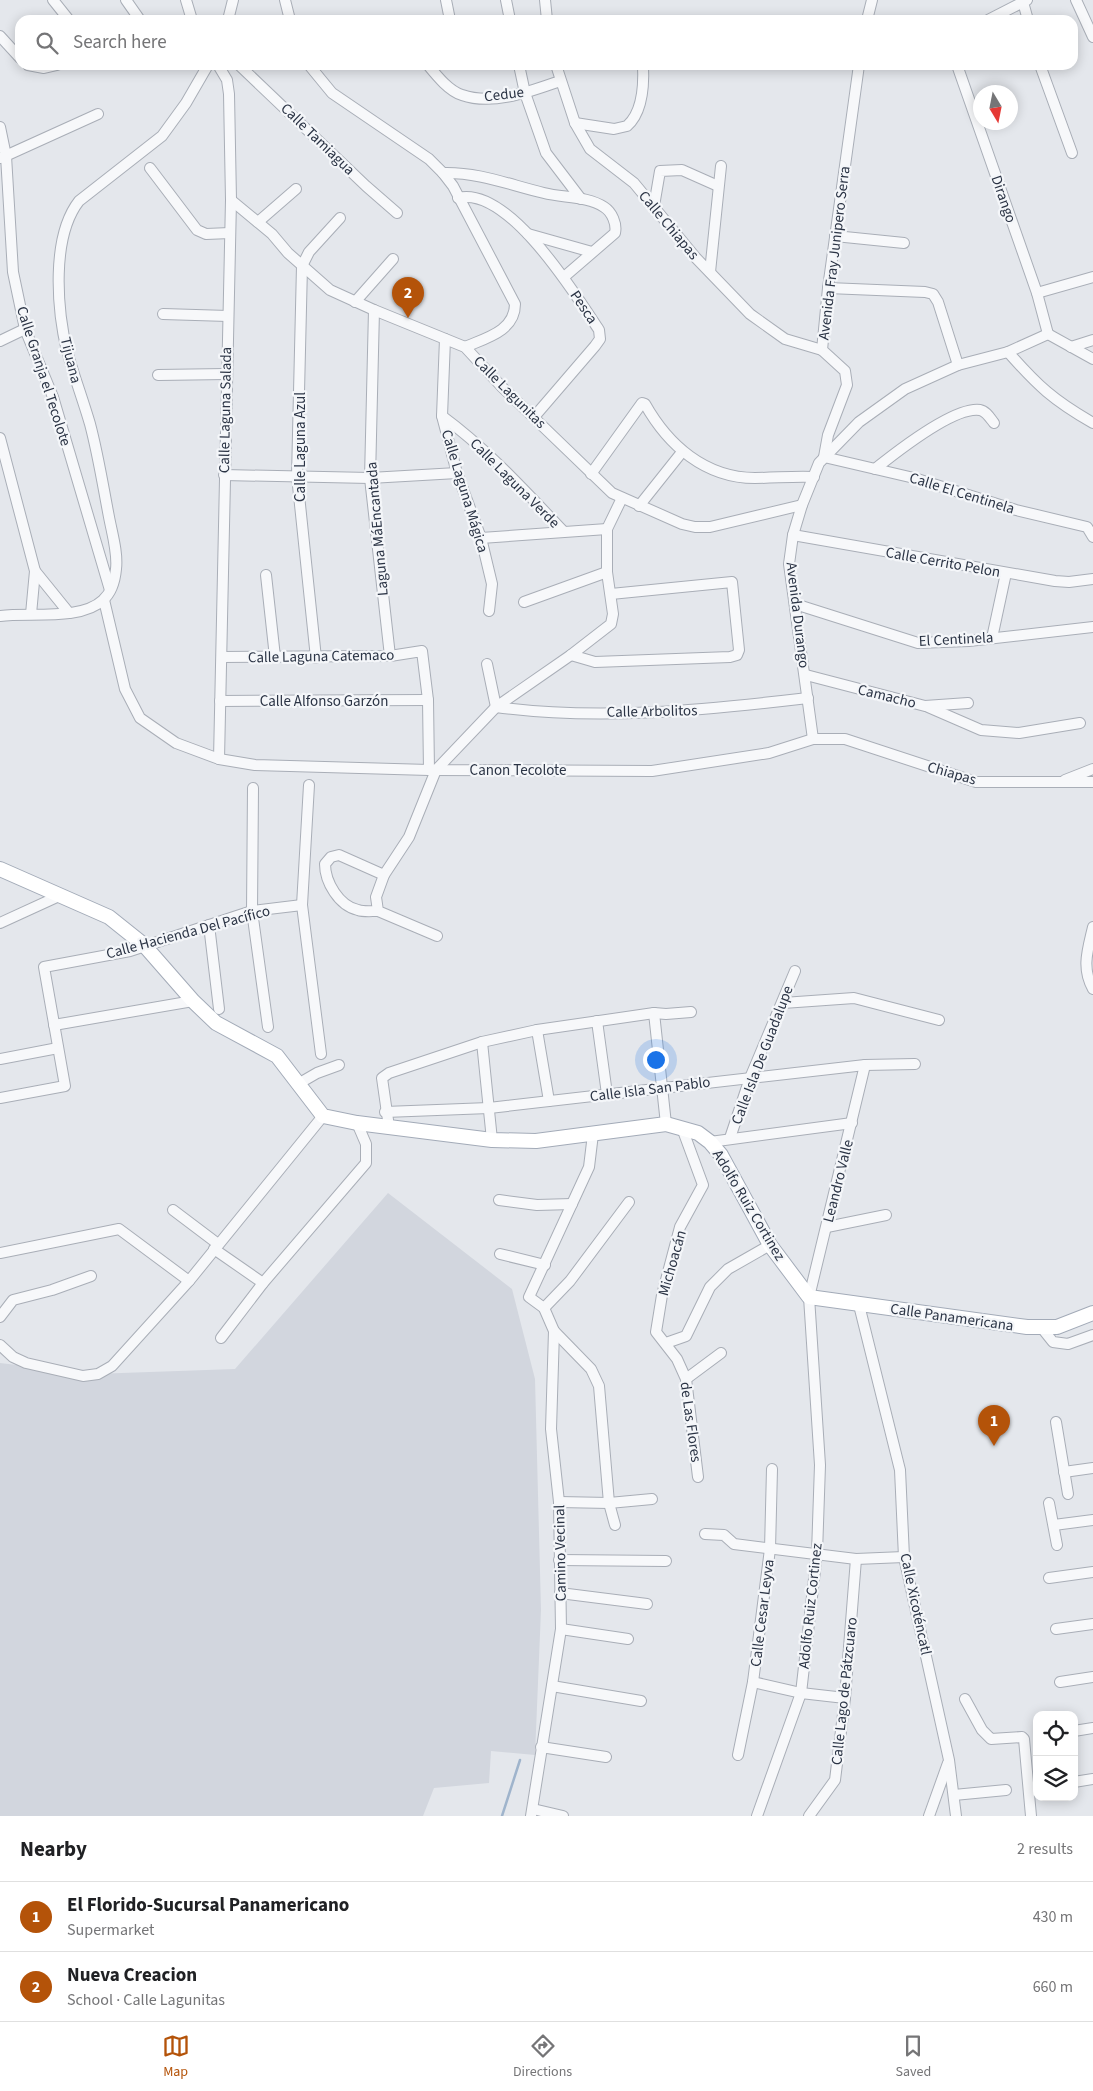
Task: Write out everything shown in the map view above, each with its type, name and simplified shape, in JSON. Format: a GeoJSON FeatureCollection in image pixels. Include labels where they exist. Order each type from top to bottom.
{"type":"FeatureCollection","features":[{"type":"Feature","properties":{"kind":"main road"},"geometry":{"type":"LineString","coordinates":[[0,869],[109,917],[144,945],[192,1001],[216,1023],[277,1056],[323,1116]]}},
{"type":"Feature","properties":{"kind":"main road","name":"Adolfo Ruiz Cortinez"},"geometry":{"type":"LineString","coordinates":[[323,1116],[357,1123],[492,1140],[536,1140],[666,1124],[698,1132],[721,1155],[770,1245],[808,1297]]}},
{"type":"Feature","properties":{"kind":"main road","name":"Calle Panamericana"},"geometry":{"type":"LineString","coordinates":[[808,1297],[1027,1328],[1057,1327],[1093,1313]]}},
{"type":"Feature","properties":{"kind":"street"},"geometry":{"type":"LineString","coordinates":[[53,0],[65,15]]}},
{"type":"Feature","properties":{"kind":"street"},"geometry":{"type":"LineString","coordinates":[[126,0],[136,15]]}},
{"type":"Feature","properties":{"kind":"street"},"geometry":{"type":"LineString","coordinates":[[186,0],[190,15]]}},
{"type":"Feature","properties":{"kind":"street"},"geometry":{"type":"LineString","coordinates":[[229,15],[233,0]]}},
{"type":"Feature","properties":{"kind":"street"},"geometry":{"type":"LineString","coordinates":[[285,0],[289,15]]}},
{"type":"Feature","properties":{"kind":"street"},"geometry":{"type":"LineString","coordinates":[[446,0],[449,15]]}},
{"type":"Feature","properties":{"kind":"street"},"geometry":{"type":"LineString","coordinates":[[506,0],[509,15]]}},
{"type":"Feature","properties":{"kind":"street"},"geometry":{"type":"LineString","coordinates":[[545,0],[546,15]]}},
{"type":"Feature","properties":{"kind":"street"},"geometry":{"type":"LineString","coordinates":[[869,15],[872,0]]}},
{"type":"Feature","properties":{"kind":"street"},"geometry":{"type":"LineString","coordinates":[[1076,0],[1093,36]]}},
{"type":"Feature","properties":{"kind":"street"},"geometry":{"type":"LineString","coordinates":[[998,15],[1025,1],[1027,15]]}},
{"type":"Feature","properties":{"kind":"street"},"geometry":{"type":"LineString","coordinates":[[0,36],[15,52]]}},
{"type":"Feature","properties":{"kind":"street","name":"Tijuana"},"geometry":{"type":"LineString","coordinates":[[104,600],[110,590],[116,570],[113,541],[95,446],[69,356],[63,326],[60,268],[63,235],[72,210],[84,195],[141,153],[173,123],[205,70]]}},
{"type":"Feature","properties":{"kind":"street","name":"Calle Laguna Salada"},"geometry":{"type":"LineString","coordinates":[[219,759],[231,200],[229,94],[227,80],[221,70]]}},
{"type":"Feature","properties":{"kind":"street","name":"Calle Tamiagua"},"geometry":{"type":"LineString","coordinates":[[244,70],[397,213]]}},
{"type":"Feature","properties":{"kind":"street"},"geometry":{"type":"LineString","coordinates":[[313,70],[332,93],[429,159],[443,173],[458,198],[515,304],[513,320],[504,329],[465,347]]}},
{"type":"Feature","properties":{"kind":"street","name":"Cedue"},"geometry":{"type":"LineString","coordinates":[[432,70],[438,78],[461,95],[484,99],[525,93],[560,81]]}},
{"type":"Feature","properties":{"kind":"street"},"geometry":{"type":"LineString","coordinates":[[520,70],[525,93],[546,153],[581,199]]}},
{"type":"Feature","properties":{"kind":"street","name":"Calle Chiapas"},"geometry":{"type":"LineString","coordinates":[[557,70],[575,124],[590,149],[634,183],[710,272],[750,314],[785,339],[822,350]]}},
{"type":"Feature","properties":{"kind":"street"},"geometry":{"type":"LineString","coordinates":[[575,124],[614,129],[628,126],[637,113],[641,100],[643,70]]}},
{"type":"Feature","properties":{"kind":"street","name":"Avenida Fray Junipero Serra"},"geometry":{"type":"LineString","coordinates":[[824,457],[828,435],[847,384],[845,371],[822,350],[828,288],[858,70]]}},
{"type":"Feature","properties":{"kind":"street","name":"Dirango"},"geometry":{"type":"LineString","coordinates":[[959,70],[1037,293],[1048,334]]}},
{"type":"Feature","properties":{"kind":"street"},"geometry":{"type":"LineString","coordinates":[[1042,70],[1072,153]]}},
{"type":"Feature","properties":{"kind":"street"},"geometry":{"type":"LineString","coordinates":[[3,157],[98,114]]}},
{"type":"Feature","properties":{"kind":"street","name":"Calle Granja el Tecolote"},"geometry":{"type":"LineString","coordinates":[[0,128],[13,272],[25,329],[53,397],[110,590]]}},
{"type":"Feature","properties":{"kind":"street"},"geometry":{"type":"LineString","coordinates":[[710,272],[721,166]]}},
{"type":"Feature","properties":{"kind":"street"},"geometry":{"type":"LineString","coordinates":[[150,168],[197,230],[206,234],[230,233]]}},
{"type":"Feature","properties":{"kind":"street"},"geometry":{"type":"LineString","coordinates":[[654,206],[658,172],[660,171],[682,170],[718,186]]}},
{"type":"Feature","properties":{"kind":"street"},"geometry":{"type":"LineString","coordinates":[[443,173],[476,175],[544,193],[581,199],[605,208],[610,213],[617,227],[610,239],[564,276]]}},
{"type":"Feature","properties":{"kind":"street"},"geometry":{"type":"LineString","coordinates":[[258,222],[296,189]]}},
{"type":"Feature","properties":{"kind":"street","name":"Pesca"},"geometry":{"type":"LineString","coordinates":[[458,198],[467,196],[490,202],[528,234],[564,276],[599,330],[600,339],[534,417]]}},
{"type":"Feature","properties":{"kind":"street","name":"Calle Lagunitas"},"geometry":{"type":"LineString","coordinates":[[231,200],[258,222],[302,266],[330,290],[465,347],[502,387],[612,493],[682,524],[695,527],[710,527],[802,504]]}},
{"type":"Feature","properties":{"kind":"street"},"geometry":{"type":"LineString","coordinates":[[302,266],[309,252],[340,218]]}},
{"type":"Feature","properties":{"kind":"street"},"geometry":{"type":"LineString","coordinates":[[528,234],[592,252]]}},
{"type":"Feature","properties":{"kind":"street"},"geometry":{"type":"LineString","coordinates":[[835,236],[904,242]]}},
{"type":"Feature","properties":{"kind":"street"},"geometry":{"type":"LineString","coordinates":[[355,302],[393,259]]}},
{"type":"Feature","properties":{"kind":"street","name":"Calle Laguna Azul"},"geometry":{"type":"LineString","coordinates":[[302,266],[297,476],[316,658]]}},
{"type":"Feature","properties":{"kind":"street"},"geometry":{"type":"LineString","coordinates":[[1037,293],[1093,277]]}},
{"type":"Feature","properties":{"kind":"street"},"geometry":{"type":"LineString","coordinates":[[828,288],[925,292],[933,294],[938,302],[958,365]]}},
{"type":"Feature","properties":{"kind":"street","name":"Laguna MáEncantada"},"geometry":{"type":"LineString","coordinates":[[374,310],[370,478],[390,656]]}},
{"type":"Feature","properties":{"kind":"street"},"geometry":{"type":"LineString","coordinates":[[163,314],[228,316]]}},
{"type":"Feature","properties":{"kind":"street"},"geometry":{"type":"LineString","coordinates":[[0,342],[25,329]]}},
{"type":"Feature","properties":{"kind":"street"},"geometry":{"type":"LineString","coordinates":[[1048,334],[1093,359]]}},
{"type":"Feature","properties":{"kind":"street","name":"Avenida Durango"},"geometry":{"type":"LineString","coordinates":[[813,739],[806,676],[789,564],[793,536],[802,504],[824,457],[859,422],[905,389],[958,365],[1008,352],[1048,334]]}},
{"type":"Feature","properties":{"kind":"street","name":"Calle Laguna Mágica"},"geometry":{"type":"LineString","coordinates":[[446,339],[442,416],[457,473],[480,538],[492,584],[489,611]]}},
{"type":"Feature","properties":{"kind":"street"},"geometry":{"type":"LineString","coordinates":[[1071,347],[1093,340]]}},
{"type":"Feature","properties":{"kind":"street"},"geometry":{"type":"LineString","coordinates":[[1008,352],[1052,398],[1093,423]]}},
{"type":"Feature","properties":{"kind":"street"},"geometry":{"type":"LineString","coordinates":[[158,375],[226,374]]}},
{"type":"Feature","properties":{"kind":"street"},"geometry":{"type":"LineString","coordinates":[[591,474],[640,404],[645,404],[658,428],[682,452],[723,474],[754,478],[790,475],[814,477]]}},
{"type":"Feature","properties":{"kind":"street"},"geometry":{"type":"LineString","coordinates":[[875,469],[929,430],[955,415],[980,410],[986,412],[994,422]]}},
{"type":"Feature","properties":{"kind":"street","name":"Calle Laguna Verde"},"geometry":{"type":"LineString","coordinates":[[442,416],[485,452],[563,531]]}},
{"type":"Feature","properties":{"kind":"street"},"geometry":{"type":"LineString","coordinates":[[0,438],[35,571],[31,614]]}},
{"type":"Feature","properties":{"kind":"street"},"geometry":{"type":"LineString","coordinates":[[639,506],[682,452]]}},
{"type":"Feature","properties":{"kind":"street","name":"Calle El Centinela"},"geometry":{"type":"LineString","coordinates":[[824,457],[914,478],[1016,510],[1087,527],[1093,538]]}},
{"type":"Feature","properties":{"kind":"street"},"geometry":{"type":"LineString","coordinates":[[224,475],[370,478],[457,473]]}},
{"type":"Feature","properties":{"kind":"street"},"geometry":{"type":"LineString","coordinates":[[433,770],[496,707],[571,655],[611,624],[613,614],[607,572],[607,529],[622,498]]}},
{"type":"Feature","properties":{"kind":"street"},"geometry":{"type":"LineString","coordinates":[[480,538],[607,529]]}},
{"type":"Feature","properties":{"kind":"street","name":"Calle Cerrito Pelon"},"geometry":{"type":"LineString","coordinates":[[793,536],[1055,581],[1069,582],[1093,579]]}},
{"type":"Feature","properties":{"kind":"street"},"geometry":{"type":"LineString","coordinates":[[35,571],[69,613]]}},
{"type":"Feature","properties":{"kind":"street"},"geometry":{"type":"LineString","coordinates":[[524,602],[607,572]]}},
{"type":"Feature","properties":{"kind":"street"},"geometry":{"type":"LineString","coordinates":[[992,638],[1006,572]]}},
{"type":"Feature","properties":{"kind":"street"},"geometry":{"type":"LineString","coordinates":[[266,576],[274,657]]}},
{"type":"Feature","properties":{"kind":"street"},"geometry":{"type":"LineString","coordinates":[[571,655],[595,662],[736,655],[739,650],[732,582],[611,594]]}},
{"type":"Feature","properties":{"kind":"street"},"geometry":{"type":"LineString","coordinates":[[0,616],[69,613],[88,609],[104,600],[125,689],[140,718],[176,743],[219,759]]}},
{"type":"Feature","properties":{"kind":"street","name":"El Centinela"},"geometry":{"type":"LineString","coordinates":[[795,604],[918,643],[992,638],[1093,627]]}},
{"type":"Feature","properties":{"kind":"street","name":"Calle Laguna Catemaco"},"geometry":{"type":"LineString","coordinates":[[222,657],[316,658],[390,656],[420,651],[428,700]]}},
{"type":"Feature","properties":{"kind":"street"},"geometry":{"type":"LineString","coordinates":[[488,664],[496,707]]}},
{"type":"Feature","properties":{"kind":"street","name":"Camacho"},"geometry":{"type":"LineString","coordinates":[[806,676],[925,706],[968,703]]}},
{"type":"Feature","properties":{"kind":"street","name":"Calle Arbolitos"},"geometry":{"type":"LineString","coordinates":[[496,707],[536,712],[692,711],[808,698]]}},
{"type":"Feature","properties":{"kind":"street"},"geometry":{"type":"LineString","coordinates":[[378,911],[376,897],[384,874],[409,838],[433,770],[428,700]]}},
{"type":"Feature","properties":{"kind":"street","name":"Calle Alfonso Garzón"},"geometry":{"type":"LineString","coordinates":[[220,701],[428,700]]}},
{"type":"Feature","properties":{"kind":"street"},"geometry":{"type":"LineString","coordinates":[[925,706],[981,730],[1019,733],[1080,724]]}},
{"type":"Feature","properties":{"kind":"street","name":"Canon Tecolote"},"geometry":{"type":"LineString","coordinates":[[219,759],[255,765],[433,770],[652,771],[769,753],[813,739]]}},
{"type":"Feature","properties":{"kind":"street","name":"Chiapas"},"geometry":{"type":"LineString","coordinates":[[813,739],[845,739],[976,782],[1059,782],[1093,769]]}},
{"type":"Feature","properties":{"kind":"street"},"geometry":{"type":"LineString","coordinates":[[1059,782],[1093,782]]}},
{"type":"Feature","properties":{"kind":"street"},"geometry":{"type":"LineString","coordinates":[[309,785],[302,904],[321,1054]]}},
{"type":"Feature","properties":{"kind":"street"},"geometry":{"type":"LineString","coordinates":[[253,788],[252,911],[268,1027]]}},
{"type":"Feature","properties":{"kind":"street"},"geometry":{"type":"LineString","coordinates":[[384,874],[339,855],[331,857],[325,864],[328,880],[344,903],[359,910],[378,911],[437,936]]}},
{"type":"Feature","properties":{"kind":"street"},"geometry":{"type":"LineString","coordinates":[[0,923],[59,896]]}},
{"type":"Feature","properties":{"kind":"street","name":"Calle Hacienda Del Pacífico"},"geometry":{"type":"LineString","coordinates":[[54,1025],[44,967],[130,951],[252,911],[302,904]]}},
{"type":"Feature","properties":{"kind":"street"},"geometry":{"type":"LineString","coordinates":[[209,925],[219,1009]]}},
{"type":"Feature","properties":{"kind":"street"},"geometry":{"type":"LineString","coordinates":[[1093,927],[1085,963],[1087,979],[1093,989]]}},
{"type":"Feature","properties":{"kind":"street","name":"Calle Isla De Guadalupe"},"geometry":{"type":"LineString","coordinates":[[730,1138],[750,1078],[795,971]]}},
{"type":"Feature","properties":{"kind":"street"},"geometry":{"type":"LineString","coordinates":[[783,1002],[854,998],[939,1020]]}},
{"type":"Feature","properties":{"kind":"street"},"geometry":{"type":"LineString","coordinates":[[0,1098],[64,1086],[54,1025],[192,1001]]}},
{"type":"Feature","properties":{"kind":"street"},"geometry":{"type":"LineString","coordinates":[[389,1127],[385,1112],[382,1078],[389,1073],[482,1042],[537,1030],[654,1013],[692,1012]]}},
{"type":"Feature","properties":{"kind":"street"},"geometry":{"type":"LineString","coordinates":[[654,1013],[666,1124]]}},
{"type":"Feature","properties":{"kind":"street"},"geometry":{"type":"LineString","coordinates":[[597,1021],[607,1094]]}},
{"type":"Feature","properties":{"kind":"street"},"geometry":{"type":"LineString","coordinates":[[537,1030],[549,1101]]}},
{"type":"Feature","properties":{"kind":"street"},"geometry":{"type":"LineString","coordinates":[[482,1042],[492,1140]]}},
{"type":"Feature","properties":{"kind":"street"},"geometry":{"type":"LineString","coordinates":[[0,1059],[58,1048]]}},
{"type":"Feature","properties":{"kind":"street","name":"Calle Isla San Pablo"},"geometry":{"type":"LineString","coordinates":[[385,1112],[489,1108],[865,1064],[915,1064]]}},
{"type":"Feature","properties":{"kind":"street","name":"Leandro Valle"},"geometry":{"type":"LineString","coordinates":[[808,1297],[827,1227],[865,1064]]}},
{"type":"Feature","properties":{"kind":"street"},"geometry":{"type":"LineString","coordinates":[[298,1084],[317,1073],[339,1065]]}},
{"type":"Feature","properties":{"kind":"street"},"geometry":{"type":"LineString","coordinates":[[0,1345],[13,1357],[26,1363],[83,1376],[98,1374],[112,1366],[189,1281],[323,1116]]}},
{"type":"Feature","properties":{"kind":"street"},"geometry":{"type":"LineString","coordinates":[[221,1338],[263,1284],[366,1163],[366,1144],[357,1123]]}},
{"type":"Feature","properties":{"kind":"street"},"geometry":{"type":"LineString","coordinates":[[710,1142],[852,1123]]}},
{"type":"Feature","properties":{"kind":"street","name":"Michoacán"},"geometry":{"type":"LineString","coordinates":[[666,1343],[656,1332],[662,1295],[680,1227],[704,1185],[682,1128]]}},
{"type":"Feature","properties":{"kind":"street"},"geometry":{"type":"LineString","coordinates":[[593,1134],[589,1167],[529,1298],[544,1308],[570,1281],[629,1202]]}},
{"type":"Feature","properties":{"kind":"street"},"geometry":{"type":"LineString","coordinates":[[499,1200],[537,1204],[572,1204]]}},
{"type":"Feature","properties":{"kind":"street"},"geometry":{"type":"LineString","coordinates":[[174,1210],[263,1284]]}},
{"type":"Feature","properties":{"kind":"street"},"geometry":{"type":"LineString","coordinates":[[827,1227],[886,1215]]}},
{"type":"Feature","properties":{"kind":"street"},"geometry":{"type":"LineString","coordinates":[[0,1253],[119,1228],[189,1281]]}},
{"type":"Feature","properties":{"kind":"street"},"geometry":{"type":"LineString","coordinates":[[666,1343],[686,1336],[710,1287],[728,1269],[770,1245]]}},
{"type":"Feature","properties":{"kind":"street"},"geometry":{"type":"LineString","coordinates":[[500,1254],[545,1264]]}},
{"type":"Feature","properties":{"kind":"street"},"geometry":{"type":"LineString","coordinates":[[0,1317],[12,1300],[52,1290],[91,1276]]}},
{"type":"Feature","properties":{"kind":"street","name":"Adolfo Ruiz Cortinez"},"geometry":{"type":"LineString","coordinates":[[757,1816],[801,1693],[817,1553],[820,1465],[808,1297]]}},
{"type":"Feature","properties":{"kind":"street","name":"Calle Xicoténcatl"},"geometry":{"type":"LineString","coordinates":[[859,1305],[900,1470],[904,1557],[949,1760],[956,1816]]}},
{"type":"Feature","properties":{"kind":"street","name":"Camino Vecinal"},"geometry":{"type":"LineString","coordinates":[[532,1812],[561,1629],[559,1502],[551,1429],[554,1331],[544,1308]]}},
{"type":"Feature","properties":{"kind":"street"},"geometry":{"type":"LineString","coordinates":[[1041,1327],[1053,1342],[1068,1344],[1093,1335]]}},
{"type":"Feature","properties":{"kind":"street"},"geometry":{"type":"LineString","coordinates":[[554,1331],[591,1369],[598,1386],[609,1503],[616,1525]]}},
{"type":"Feature","properties":{"kind":"street","name":"de Las Flores"},"geometry":{"type":"LineString","coordinates":[[666,1343],[686,1379],[698,1477]]}},
{"type":"Feature","properties":{"kind":"street"},"geometry":{"type":"LineString","coordinates":[[686,1379],[721,1353]]}},
{"type":"Feature","properties":{"kind":"street"},"geometry":{"type":"LineString","coordinates":[[1056,1422],[1068,1494]]}},
{"type":"Feature","properties":{"kind":"street"},"geometry":{"type":"LineString","coordinates":[[1064,1472],[1093,1468]]}},
{"type":"Feature","properties":{"kind":"street","name":"Calle Cesar Leyva"},"geometry":{"type":"LineString","coordinates":[[738,1755],[753,1682],[770,1549],[772,1469]]}},
{"type":"Feature","properties":{"kind":"street"},"geometry":{"type":"LineString","coordinates":[[559,1502],[609,1503],[652,1499]]}},
{"type":"Feature","properties":{"kind":"street"},"geometry":{"type":"LineString","coordinates":[[1049,1502],[1057,1545]]}},
{"type":"Feature","properties":{"kind":"street"},"geometry":{"type":"LineString","coordinates":[[1054,1525],[1093,1520]]}},
{"type":"Feature","properties":{"kind":"street"},"geometry":{"type":"LineString","coordinates":[[705,1534],[724,1536],[734,1544],[856,1559],[904,1557]]}},
{"type":"Feature","properties":{"kind":"street","name":"Calle Lago de Pátzcuaro"},"geometry":{"type":"LineString","coordinates":[[810,1816],[835,1780],[845,1698],[856,1559]]}},
{"type":"Feature","properties":{"kind":"street"},"geometry":{"type":"LineString","coordinates":[[559,1560],[666,1560]]}},
{"type":"Feature","properties":{"kind":"street"},"geometry":{"type":"LineString","coordinates":[[1049,1578],[1093,1572]]}},
{"type":"Feature","properties":{"kind":"street"},"geometry":{"type":"LineString","coordinates":[[560,1593],[647,1604]]}},
{"type":"Feature","properties":{"kind":"street"},"geometry":{"type":"LineString","coordinates":[[1056,1629],[1093,1624]]}},
{"type":"Feature","properties":{"kind":"street"},"geometry":{"type":"LineString","coordinates":[[561,1629],[628,1639]]}},
{"type":"Feature","properties":{"kind":"street"},"geometry":{"type":"LineString","coordinates":[[1060,1682],[1093,1677]]}},
{"type":"Feature","properties":{"kind":"street"},"geometry":{"type":"LineString","coordinates":[[753,1682],[801,1693],[845,1698]]}},
{"type":"Feature","properties":{"kind":"street"},"geometry":{"type":"LineString","coordinates":[[552,1686],[640,1701]]}},
{"type":"Feature","properties":{"kind":"street"},"geometry":{"type":"LineString","coordinates":[[965,1699],[982,1730],[991,1738],[1024,1739],[1031,1816]]}},
{"type":"Feature","properties":{"kind":"street"},"geometry":{"type":"LineString","coordinates":[[1078,1730],[1093,1728]]}},
{"type":"Feature","properties":{"kind":"street"},"geometry":{"type":"LineString","coordinates":[[541,1747],[606,1757]]}},
{"type":"Feature","properties":{"kind":"street"},"geometry":{"type":"LineString","coordinates":[[929,1816],[949,1760]]}},
{"type":"Feature","properties":{"kind":"street"},"geometry":{"type":"LineString","coordinates":[[1078,1781],[1093,1779]]}},
{"type":"Feature","properties":{"kind":"street"},"geometry":{"type":"LineString","coordinates":[[954,1795],[1006,1790]]}},
{"type":"Feature","properties":{"kind":"street"},"geometry":{"type":"LineString","coordinates":[[532,1812],[563,1816]]}},
{"type":"Feature","properties":{"kind":"shaded area"},"geometry":{"type":"Polygon","coordinates":[[[388,1193],[512,1289],[535,1379],[541,1610],[535,1755],[491,1751],[489,1783],[434,1788],[423,1816],[0,1816],[0,1363],[93,1374],[235,1369],[388,1193]]]}},
{"type":"Feature","properties":{"kind":"waterway"},"geometry":{"type":"LineString","coordinates":[[502,1816],[520,1760]]}},
{"type":"Feature","properties":{"kind":"place","name":"Nueva Creacion"},"geometry":{"type":"Point","coordinates":[408,318]}},
{"type":"Feature","properties":{"kind":"place","name":"El Florido-Sucursal Panamericano"},"geometry":{"type":"Point","coordinates":[994,1446]}}]}
